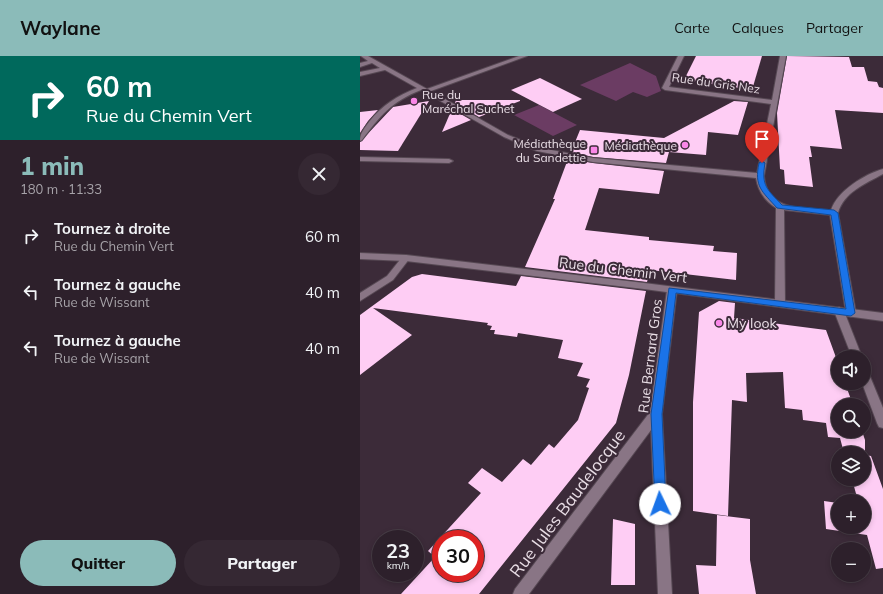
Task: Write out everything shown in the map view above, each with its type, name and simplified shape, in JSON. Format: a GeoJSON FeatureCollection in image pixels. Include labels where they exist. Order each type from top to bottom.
{"type":"FeatureCollection","features":[{"type":"Feature","properties":{"kind":"street"},"geometry":{"type":"LineString","coordinates":[[364,56],[506,136],[544,151],[593,160],[760,176]]}},
{"type":"Feature","properties":{"kind":"street"},"geometry":{"type":"LineString","coordinates":[[360,139],[386,104],[402,96],[524,56]]}},
{"type":"Feature","properties":{"kind":"street","name":"Rue du Gris Nez"},"geometry":{"type":"LineString","coordinates":[[681,56],[665,88],[773,102]]}},
{"type":"Feature","properties":{"kind":"street"},"geometry":{"type":"LineString","coordinates":[[783,56],[773,102],[760,182],[765,193],[780,207],[834,213]]}},
{"type":"Feature","properties":{"kind":"street"},"geometry":{"type":"LineString","coordinates":[[360,65],[372,61]]}},
{"type":"Feature","properties":{"kind":"street"},"geometry":{"type":"LineString","coordinates":[[360,74],[386,68]]}},
{"type":"Feature","properties":{"kind":"street"},"geometry":{"type":"LineString","coordinates":[[360,159],[450,161]]}},
{"type":"Feature","properties":{"kind":"street"},"geometry":{"type":"LineString","coordinates":[[851,313],[834,213],[840,197],[883,170]]}},
{"type":"Feature","properties":{"kind":"street"},"geometry":{"type":"LineString","coordinates":[[780,207],[780,304]]}},
{"type":"Feature","properties":{"kind":"street","name":"Rue du Chemin Vert"},"geometry":{"type":"LineString","coordinates":[[360,256],[406,258],[883,317]]}},
{"type":"Feature","properties":{"kind":"street"},"geometry":{"type":"LineString","coordinates":[[360,298],[390,278],[406,258]]}},
{"type":"Feature","properties":{"kind":"street","name":"Rue Bernard Gros"},"geometry":{"type":"LineString","coordinates":[[665,594],[656,414],[672,290]]}},
{"type":"Feature","properties":{"kind":"street"},"geometry":{"type":"LineString","coordinates":[[839,312],[854,350]]}},
{"type":"Feature","properties":{"kind":"street"},"geometry":{"type":"LineString","coordinates":[[870,390],[883,423]]}},
{"type":"Feature","properties":{"kind":"street","name":"Rue Jules Baudelocque"},"geometry":{"type":"LineString","coordinates":[[520,594],[656,414]]}},
{"type":"Feature","properties":{"kind":"shaded area"},"geometry":{"type":"Polygon","coordinates":[[[630,63],[656,76],[661,91],[647,97],[633,92],[616,101],[580,85],[630,63]]]}},
{"type":"Feature","properties":{"kind":"shaded area"},"geometry":{"type":"Polygon","coordinates":[[[539,105],[577,125],[553,136],[514,115],[539,105]]]}},
{"type":"Feature","properties":{"kind":"building"},"geometry":{"type":"Polygon","coordinates":[[[696,56],[762,56],[752,90],[684,80],[696,56]]]}},
{"type":"Feature","properties":{"kind":"building"},"geometry":{"type":"Polygon","coordinates":[[[787,56],[849,57],[852,67],[864,67],[868,81],[877,82],[879,87],[883,88],[883,113],[835,110],[842,149],[810,146],[812,157],[809,157],[813,187],[785,184],[784,170],[780,169],[777,113],[787,56]]]}},
{"type":"Feature","properties":{"kind":"building"},"geometry":{"type":"Polygon","coordinates":[[[540,78],[582,99],[553,112],[511,90],[540,78]]]}},
{"type":"Feature","properties":{"kind":"building"},"geometry":{"type":"Polygon","coordinates":[[[456,100],[520,101],[479,117],[455,103],[456,100]]]}},
{"type":"Feature","properties":{"kind":"building"},"geometry":{"type":"Polygon","coordinates":[[[429,101],[398,151],[360,150],[360,142],[393,107],[429,101]]]}},
{"type":"Feature","properties":{"kind":"building"},"geometry":{"type":"Polygon","coordinates":[[[734,101],[748,102],[738,135],[708,132],[706,155],[669,152],[666,163],[593,157],[571,152],[580,130],[664,138],[734,101]]]}},
{"type":"Feature","properties":{"kind":"building"},"geometry":{"type":"Polygon","coordinates":[[[452,109],[471,120],[442,132],[452,109]]]}},
{"type":"Feature","properties":{"kind":"building"},"geometry":{"type":"Polygon","coordinates":[[[378,110],[368,121],[360,133],[360,112],[378,110]]]}},
{"type":"Feature","properties":{"kind":"building"},"geometry":{"type":"Polygon","coordinates":[[[568,159],[664,171],[659,194],[599,188],[585,230],[649,237],[649,240],[714,246],[713,251],[737,253],[736,280],[650,270],[647,282],[525,267],[555,199],[553,199],[568,159]]]}},
{"type":"Feature","properties":{"kind":"building"},"geometry":{"type":"Polygon","coordinates":[[[422,274],[516,286],[521,276],[646,291],[629,375],[616,423],[479,594],[401,594],[412,582],[424,582],[424,569],[432,560],[432,582],[484,582],[484,530],[447,530],[481,493],[468,483],[482,468],[502,482],[523,459],[531,465],[549,444],[554,448],[578,420],[589,388],[586,387],[590,379],[577,376],[583,363],[558,358],[563,340],[518,333],[517,337],[494,334],[495,330],[490,330],[492,326],[487,325],[488,323],[373,308],[412,335],[360,375],[360,315],[412,277],[422,274]]]}},
{"type":"Feature","properties":{"kind":"building"},"geometry":{"type":"Polygon","coordinates":[[[719,301],[735,303],[734,318],[826,330],[833,350],[831,350],[831,390],[848,390],[850,398],[831,398],[831,437],[828,437],[826,423],[803,420],[802,410],[785,408],[783,372],[746,373],[747,402],[732,400],[728,516],[693,511],[693,402],[699,312],[719,301]]]}},
{"type":"Feature","properties":{"kind":"building"},"geometry":{"type":"Polygon","coordinates":[[[840,438],[864,438],[865,440],[865,446],[842,446],[840,438]]]}},
{"type":"Feature","properties":{"kind":"building"},"geometry":{"type":"Polygon","coordinates":[[[871,456],[883,489],[883,568],[876,569],[871,550],[871,542],[869,542],[867,535],[860,534],[871,534],[871,494],[856,494],[854,486],[871,486],[871,456]]]}},
{"type":"Feature","properties":{"kind":"building"},"geometry":{"type":"Polygon","coordinates":[[[824,501],[831,502],[831,530],[826,529],[824,501]]]}},
{"type":"Feature","properties":{"kind":"building"},"geometry":{"type":"Polygon","coordinates":[[[717,515],[750,519],[750,560],[756,594],[699,594],[696,565],[716,566],[717,515]]]}},
{"type":"Feature","properties":{"kind":"building"},"geometry":{"type":"Polygon","coordinates":[[[613,519],[635,524],[635,585],[611,585],[613,519]]]}},
{"type":"Feature","properties":{"kind":"building"},"geometry":{"type":"Polygon","coordinates":[[[432,547],[432,554],[428,551],[432,547]]]}},
{"type":"Feature","properties":{"kind":"place","name":"Rue du Maréchal Suchet"},"geometry":{"type":"Point","coordinates":[414,101]}},
{"type":"Feature","properties":{"kind":"place","name":"Médiathèque"},"geometry":{"type":"Point","coordinates":[685,145]}},
{"type":"Feature","properties":{"kind":"place","name":"Médiathèque du Sandettie"},"geometry":{"type":"Point","coordinates":[594,150]}},
{"type":"Feature","properties":{"kind":"place","name":"My look"},"geometry":{"type":"Point","coordinates":[719,323]}},
{"type":"Feature","properties":{"kind":"route"},"geometry":{"type":"LineString","coordinates":[[660,504],[656,414],[672,290],[851,313],[834,213],[780,207],[765,193],[761,187],[760,176],[762,163]]}}]}
